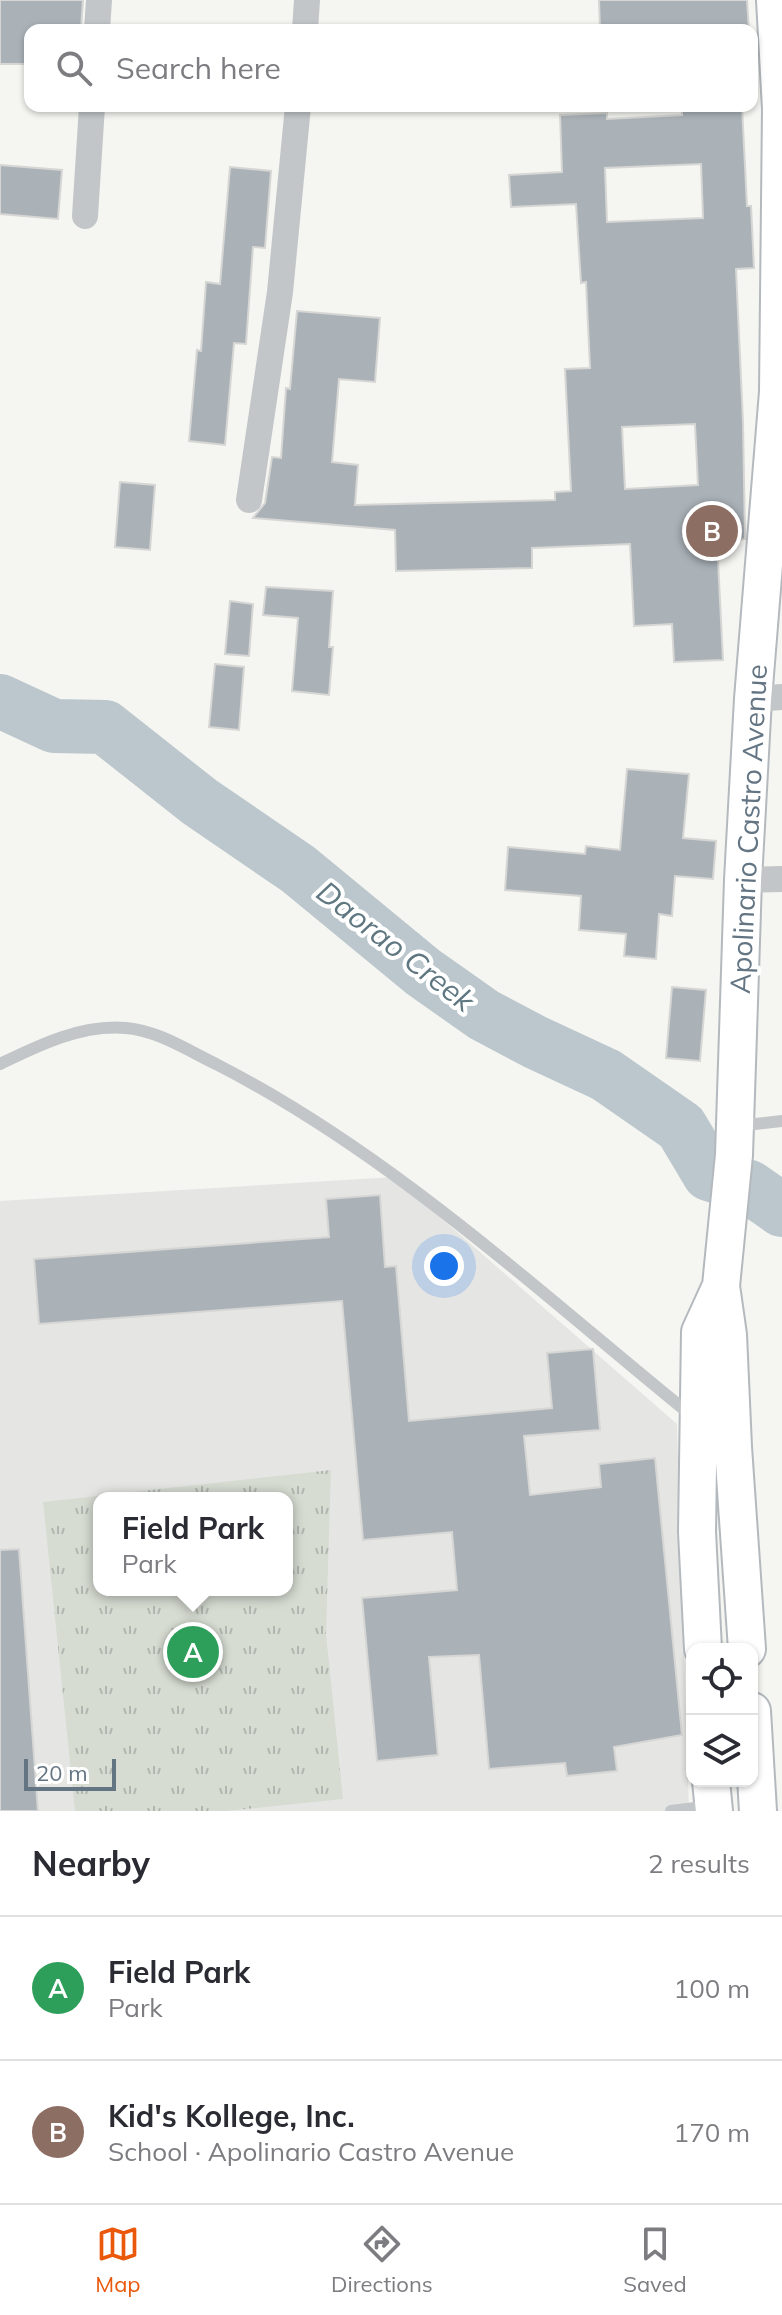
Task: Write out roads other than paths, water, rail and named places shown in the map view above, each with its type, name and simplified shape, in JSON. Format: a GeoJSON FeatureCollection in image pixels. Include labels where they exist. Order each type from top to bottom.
{"type":"FeatureCollection","features":[{"type":"Feature","properties":{"kind":"main road","name":"Apolinario Castro Avenue"},"geometry":{"type":"LineString","coordinates":[[715,1433],[728,1335],[721,1286],[729,1226],[734,1141],[743,880],[768,698],[778,392],[781,109],[775,0]]}},
{"type":"Feature","properties":{"kind":"main road"},"geometry":{"type":"LineString","coordinates":[[703,1643],[697,1532],[715,1433]]}},
{"type":"Feature","properties":{"kind":"main road"},"geometry":{"type":"LineString","coordinates":[[715,1433],[746,1643]]}},
{"type":"Feature","properties":{"kind":"main road"},"geometry":{"type":"LineString","coordinates":[[752,1715],[758,1811]]}},
{"type":"Feature","properties":{"kind":"street"},"geometry":{"type":"LineString","coordinates":[[97,24],[99,0]]}},
{"type":"Feature","properties":{"kind":"street"},"geometry":{"type":"LineString","coordinates":[[305,24],[307,0]]}},
{"type":"Feature","properties":{"kind":"street"},"geometry":{"type":"LineString","coordinates":[[85,216],[92,112]]}},
{"type":"Feature","properties":{"kind":"street"},"geometry":{"type":"LineString","coordinates":[[249,500],[280,292],[297,112]]}},
{"type":"Feature","properties":{"kind":"street"},"geometry":{"type":"LineString","coordinates":[[743,880],[782,879]]}},
{"type":"Feature","properties":{"kind":"lane"},"geometry":{"type":"LineString","coordinates":[[0,1064],[82,1030],[126,1028],[166,1038],[300,1112],[406,1183],[715,1433]]}},
{"type":"Feature","properties":{"kind":"lane"},"geometry":{"type":"LineString","coordinates":[[734,1141],[782,1121]]}},
{"type":"Feature","properties":{"kind":"lane"},"geometry":{"type":"LineString","coordinates":[[671,1811],[713,1799]]}},
{"type":"Feature","properties":{"kind":"waterway","name":"Daorao Creek"},"geometry":{"type":"LineString","coordinates":[[0,701],[54,726],[105,727],[200,802],[298,869],[423,972],[484,1015],[606,1075],[681,1127],[709,1174],[749,1187],[782,1210]]}},
{"type":"Feature","properties":{"kind":"place","name":"Kid's Kollege, Inc."},"geometry":{"type":"Point","coordinates":[712,531]}},
{"type":"Feature","properties":{"kind":"place","name":"Field Park"},"geometry":{"type":"Point","coordinates":[193,1652]}}]}
